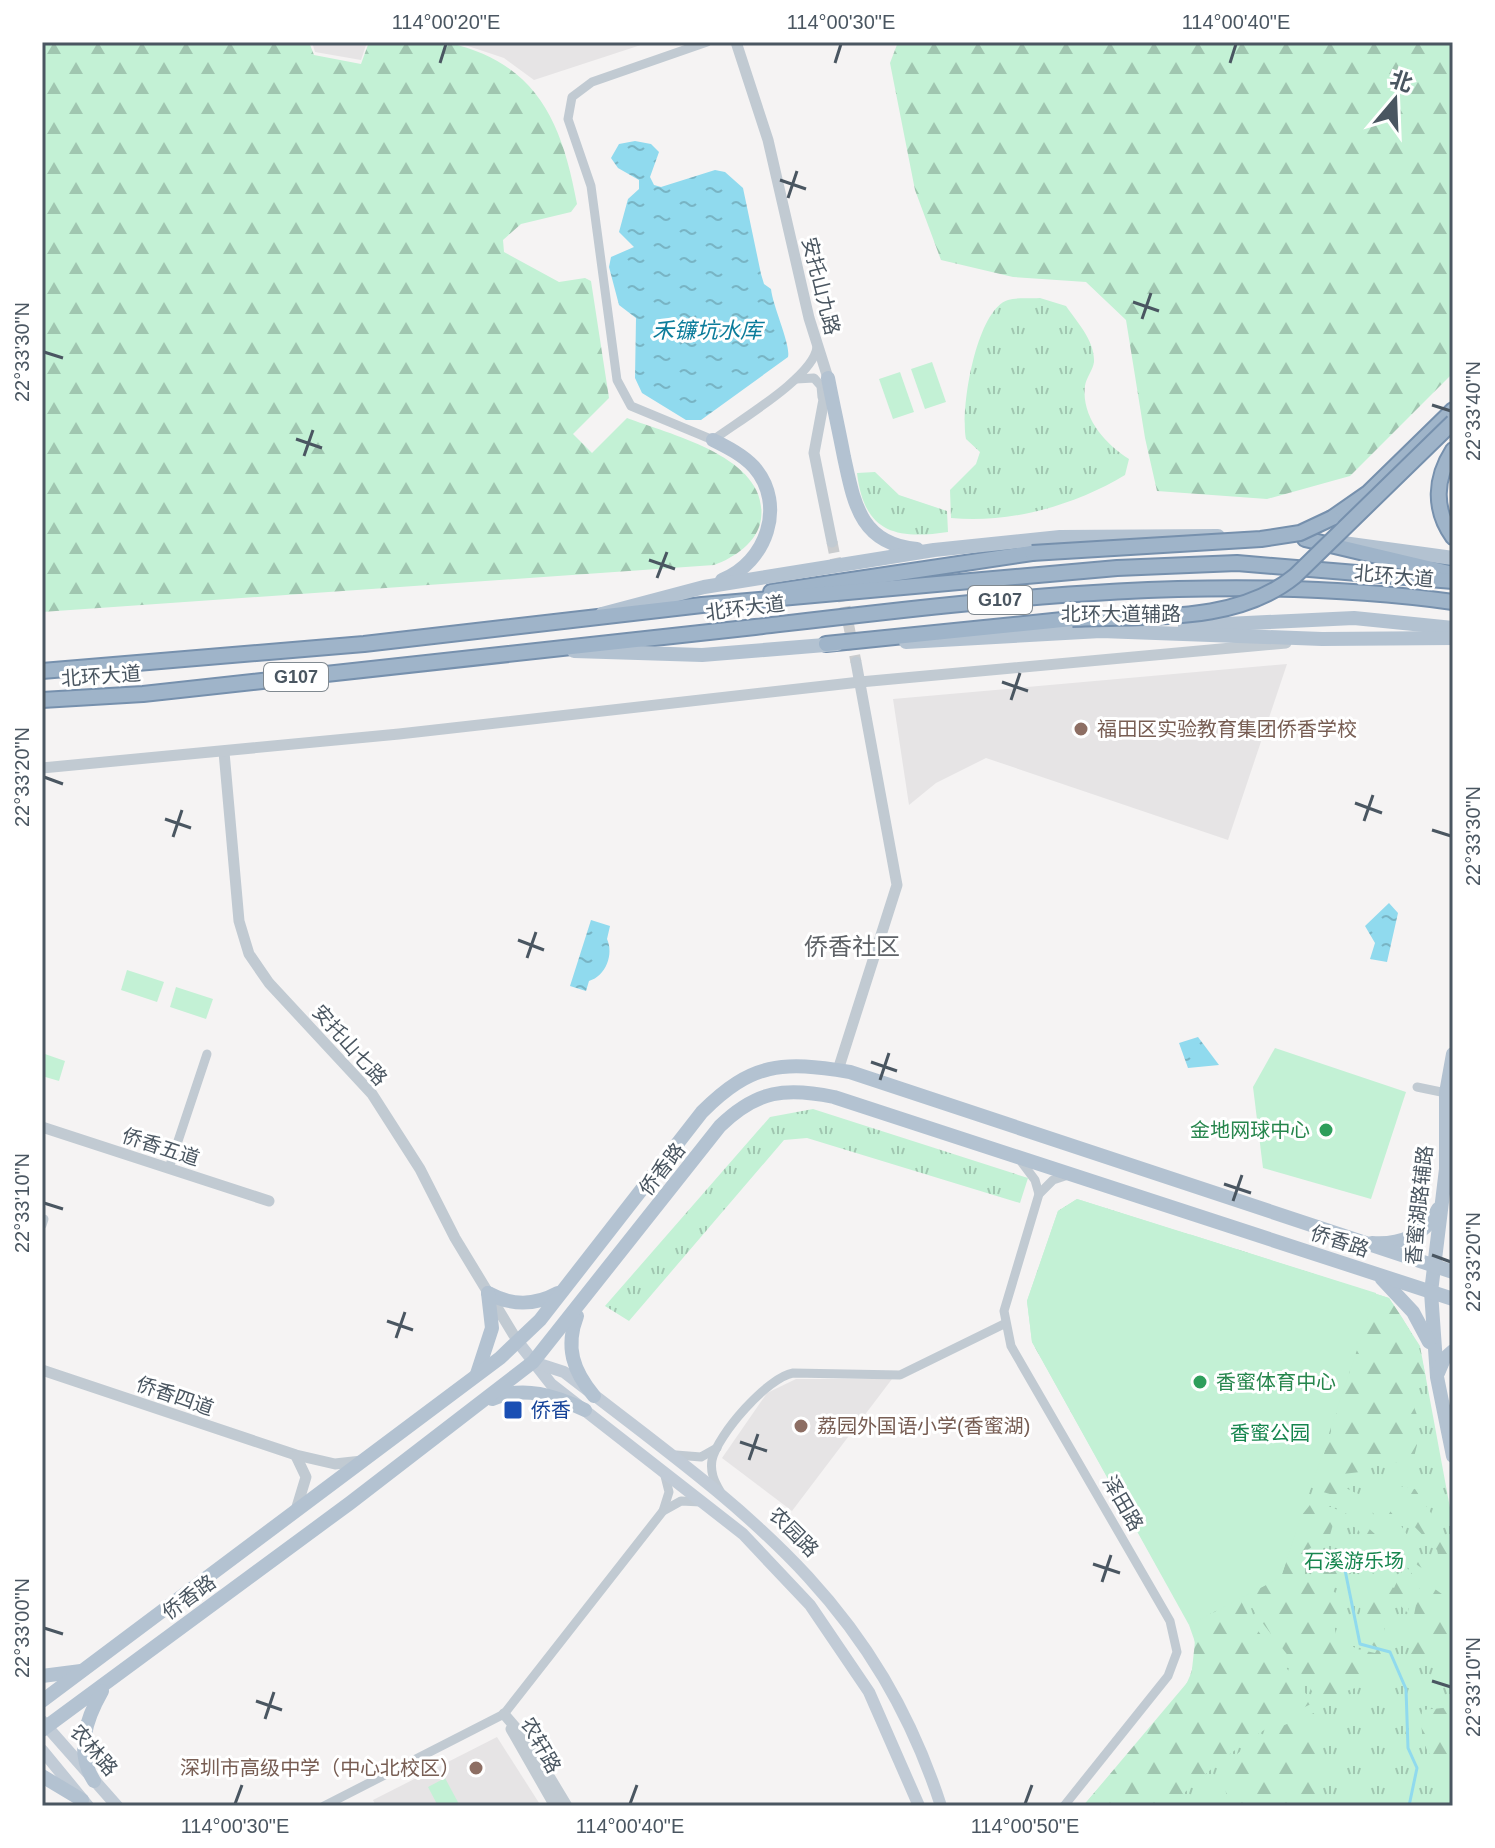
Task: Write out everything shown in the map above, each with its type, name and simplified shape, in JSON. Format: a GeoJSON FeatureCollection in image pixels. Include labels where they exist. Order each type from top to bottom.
{"type":"FeatureCollection","features":[{"type":"Feature","properties":{"kind":"highway"},"geometry":{"type":"LineString","coordinates":[[702,605],[811,584],[1032,553],[1282,537],[1318,527],[1368,493],[1453,410]]}},
{"type":"Feature","properties":{"kind":"highway"},"geometry":{"type":"LineString","coordinates":[[826,644],[1072,619],[1226,609],[1271,594],[1295,576],[1453,422]]}},
{"type":"Feature","properties":{"kind":"highway"},"geometry":{"type":"LineString","coordinates":[[1453,450],[1441,476],[1438,493],[1443,519],[1453,537]]}},
{"type":"Feature","properties":{"kind":"highway"},"geometry":{"type":"LineString","coordinates":[[1305,539],[1453,574]]}},
{"type":"Feature","properties":{"kind":"highway","name":"北环大道"},"geometry":{"type":"LineString","coordinates":[[42,671],[364,644],[596,616],[1015,575],[1179,564],[1237,563],[1453,581]]}},
{"type":"Feature","properties":{"kind":"highway","name":"北环大道"},"geometry":{"type":"LineString","coordinates":[[42,700],[143,694],[974,602],[1135,590],[1302,589],[1453,602]]}},
{"type":"Feature","properties":{"kind":"main road"},"geometry":{"type":"LineString","coordinates":[[828,378],[850,490],[859,515],[877,534],[894,544],[934,550]]}},
{"type":"Feature","properties":{"kind":"main road"},"geometry":{"type":"LineString","coordinates":[[596,616],[734,576],[756,556],[766,534],[770,512],[767,490],[756,469],[713,440]]}},
{"type":"Feature","properties":{"kind":"main road"},"geometry":{"type":"LineString","coordinates":[[704,587],[934,550],[1060,537],[1147,535],[1305,539],[1453,558]]}},
{"type":"Feature","properties":{"kind":"main road"},"geometry":{"type":"LineString","coordinates":[[1101,631],[1354,618],[1453,628]]}},
{"type":"Feature","properties":{"kind":"main road","name":"北环大道辅路"},"geometry":{"type":"LineString","coordinates":[[549,650],[702,655],[826,644],[1101,631],[1322,639],[1453,638]]}},
{"type":"Feature","properties":{"kind":"main road"},"geometry":{"type":"LineString","coordinates":[[1400,638],[1453,646]]}},
{"type":"Feature","properties":{"kind":"main road","name":"香蜜湖路辅路"},"geometry":{"type":"LineString","coordinates":[[1453,1054],[1446,1093],[1447,1161],[1431,1292],[1437,1372],[1453,1456]]}},
{"type":"Feature","properties":{"kind":"main road","name":"侨香路"},"geometry":{"type":"LineString","coordinates":[[42,1701],[367,1461],[518,1342],[565,1289],[702,1112],[726,1089],[751,1073],[778,1066],[801,1065],[838,1070],[1453,1272]]}},
{"type":"Feature","properties":{"kind":"main road","name":"侨香路"},"geometry":{"type":"LineString","coordinates":[[44,1726],[104,1686],[533,1362],[580,1308],[720,1126],[739,1108],[756,1099],[803,1091],[834,1097],[1453,1299]]}},
{"type":"Feature","properties":{"kind":"main road"},"geometry":{"type":"LineString","coordinates":[[1036,1162],[1044,1139]]}},
{"type":"Feature","properties":{"kind":"main road"},"geometry":{"type":"LineString","coordinates":[[1069,1173],[1072,1149]]}},
{"type":"Feature","properties":{"kind":"main road"},"geometry":{"type":"LineString","coordinates":[[1443,1198],[1453,1217]]}},
{"type":"Feature","properties":{"kind":"main road"},"geometry":{"type":"LineString","coordinates":[[1354,1241],[1384,1244],[1414,1235],[1432,1221],[1443,1198]]}},
{"type":"Feature","properties":{"kind":"main road"},"geometry":{"type":"LineString","coordinates":[[1372,1273],[1394,1289],[1421,1323],[1437,1372]]}},
{"type":"Feature","properties":{"kind":"main road"},"geometry":{"type":"LineString","coordinates":[[473,1380],[490,1339],[488,1293],[519,1304],[538,1302],[565,1289]]}},
{"type":"Feature","properties":{"kind":"main road"},"geometry":{"type":"LineString","coordinates":[[580,1308],[573,1325],[571,1354],[581,1381],[594,1396]]}},
{"type":"Feature","properties":{"kind":"main road","name":"农园路"},"geometry":{"type":"LineString","coordinates":[[518,1342],[551,1384],[707,1503],[777,1568],[841,1648],[887,1727],[919,1806]]}},
{"type":"Feature","properties":{"kind":"main road"},"geometry":{"type":"LineString","coordinates":[[1437,1372],[1453,1351]]}},
{"type":"Feature","properties":{"kind":"main road","name":"农园路"},"geometry":{"type":"LineString","coordinates":[[533,1362],[564,1372],[722,1494],[790,1554],[845,1618],[908,1723],[941,1806]]}},
{"type":"Feature","properties":{"kind":"main road"},"geometry":{"type":"LineString","coordinates":[[481,1404],[499,1396],[531,1393],[564,1400],[585,1410]]}},
{"type":"Feature","properties":{"kind":"main road"},"geometry":{"type":"LineString","coordinates":[[42,1676],[89,1669]]}},
{"type":"Feature","properties":{"kind":"main road"},"geometry":{"type":"LineString","coordinates":[[94,1781],[85,1757],[85,1734],[88,1717],[104,1686]]}},
{"type":"Feature","properties":{"kind":"main road","name":"农林路"},"geometry":{"type":"LineString","coordinates":[[44,1726],[117,1806]]}},
{"type":"Feature","properties":{"kind":"main road","name":"农林路"},"geometry":{"type":"LineString","coordinates":[[42,1750],[85,1803]]}},
{"type":"Feature","properties":{"kind":"main road"},"geometry":{"type":"LineString","coordinates":[[45,1778],[85,1803]]}},
{"type":"Feature","properties":{"kind":"street"},"geometry":{"type":"LineString","coordinates":[[707,42],[592,82],[572,97],[568,111],[591,186],[621,390],[631,406],[642,412],[713,440],[796,379],[812,363],[817,347]]}},
{"type":"Feature","properties":{"kind":"street","name":"安托山九路"},"geometry":{"type":"LineString","coordinates":[[736,42],[768,140],[817,347],[828,378]]}},
{"type":"Feature","properties":{"kind":"street"},"geometry":{"type":"LineString","coordinates":[[796,379],[809,377],[818,382],[822,403]]}},
{"type":"Feature","properties":{"kind":"street"},"geometry":{"type":"LineString","coordinates":[[828,378],[814,453],[832,542]]}},
{"type":"Feature","properties":{"kind":"street"},"geometry":{"type":"LineString","coordinates":[[42,768],[224,752],[860,682],[1322,639]]}},
{"type":"Feature","properties":{"kind":"street"},"geometry":{"type":"LineString","coordinates":[[838,1070],[897,885],[856,662]]}},
{"type":"Feature","properties":{"kind":"street","name":"安托山七路"},"geometry":{"type":"LineString","coordinates":[[224,752],[239,921],[249,954],[269,983],[372,1094],[420,1169],[518,1342]]}},
{"type":"Feature","properties":{"kind":"street"},"geometry":{"type":"LineString","coordinates":[[169,1168],[207,1054]]}},
{"type":"Feature","properties":{"kind":"street"},"geometry":{"type":"LineString","coordinates":[[1417,1087],[1446,1093]]}},
{"type":"Feature","properties":{"kind":"street","name":"侨香五道"},"geometry":{"type":"LineString","coordinates":[[42,1127],[269,1201]]}},
{"type":"Feature","properties":{"kind":"street"},"geometry":{"type":"LineString","coordinates":[[1010,1154],[1030,1170],[1039,1194]]}},
{"type":"Feature","properties":{"kind":"street"},"geometry":{"type":"LineString","coordinates":[[722,1494],[712,1474],[717,1448],[764,1388],[785,1374],[900,1375],[1004,1324],[1005,1303],[1039,1194],[1053,1180],[1069,1173]]}},
{"type":"Feature","properties":{"kind":"street","name":"泽田路"},"geometry":{"type":"LineString","coordinates":[[1004,1324],[1011,1346],[1176,1635],[1177,1652],[1168,1676],[1064,1806]]}},
{"type":"Feature","properties":{"kind":"street","name":"侨香四道"},"geometry":{"type":"LineString","coordinates":[[42,1370],[296,1455],[335,1464],[367,1461]]}},
{"type":"Feature","properties":{"kind":"street"},"geometry":{"type":"LineString","coordinates":[[665,1450],[691,1459],[717,1448]]}},
{"type":"Feature","properties":{"kind":"street"},"geometry":{"type":"LineString","coordinates":[[294,1515],[306,1477],[296,1455]]}},
{"type":"Feature","properties":{"kind":"street"},"geometry":{"type":"LineString","coordinates":[[324,1806],[504,1714],[663,1511],[669,1492],[663,1469]]}},
{"type":"Feature","properties":{"kind":"street"},"geometry":{"type":"LineString","coordinates":[[663,1511],[681,1501],[707,1503]]}},
{"type":"Feature","properties":{"kind":"street","name":"农轩路"},"geometry":{"type":"LineString","coordinates":[[504,1714],[555,1806]]}},
{"type":"Feature","properties":{"kind":"street","name":"农轩路"},"geometry":{"type":"LineString","coordinates":[[504,1714],[529,1743],[567,1806]]}},
{"type":"Feature","properties":{"kind":"shaded area"},"geometry":{"type":"Polygon","coordinates":[[[312,42],[367,42],[361,60],[315,52],[312,42]]]}},
{"type":"Feature","properties":{"kind":"shaded area"},"geometry":{"type":"Polygon","coordinates":[[[456,42],[650,42],[534,80],[504,58],[456,42]]]}},
{"type":"Feature","properties":{"kind":"shaded area","name":"福田区实验教育集团侨香学校"},"geometry":{"type":"Polygon","coordinates":[[[1287,664],[1228,840],[986,758],[936,783],[909,805],[893,699],[1287,664]]]}},
{"type":"Feature","properties":{"kind":"shaded area","name":"荔园外国语小学(香蜜湖)"},"geometry":{"type":"Polygon","coordinates":[[[796,1379],[892,1379],[792,1511],[722,1458],[767,1393],[796,1379]]]}},
{"type":"Feature","properties":{"kind":"shaded area","name":"深圳市高级中学（中心北校区）"},"geometry":{"type":"Polygon","coordinates":[[[497,1737],[541,1806],[376,1806],[373,1800],[497,1737]]]}},
{"type":"Feature","properties":{"kind":"green space"},"geometry":{"type":"Polygon","coordinates":[[[430,40],[479,52],[504,65],[524,81],[553,122],[571,174],[577,204],[571,212],[521,224],[503,240],[504,252],[559,282],[585,278],[591,281],[609,398],[573,434],[592,453],[627,418],[714,452],[734,464],[750,479],[759,498],[761,519],[755,535],[737,553],[714,565],[42,612],[42,42],[309,42],[314,55],[361,64],[369,42],[430,40]]]}},
{"type":"Feature","properties":{"kind":"green space"},"geometry":{"type":"Polygon","coordinates":[[[898,42],[1453,42],[1453,373],[1350,476],[1267,499],[1157,491],[1126,320],[1086,282],[1013,277],[941,260],[915,190],[890,63],[898,42]]]}},
{"type":"Feature","properties":{"kind":"green space"},"geometry":{"type":"Polygon","coordinates":[[[1040,298],[1066,306],[1088,339],[1094,362],[1085,386],[1087,408],[1103,437],[1129,459],[1125,475],[1085,495],[1041,510],[996,518],[951,518],[950,490],[976,464],[980,452],[966,439],[965,425],[968,385],[979,341],[987,322],[997,308],[1008,300],[1040,298]]]}},
{"type":"Feature","properties":{"kind":"green space"},"geometry":{"type":"Polygon","coordinates":[[[932,362],[946,402],[925,409],[911,369],[932,362]]]}},
{"type":"Feature","properties":{"kind":"green space"},"geometry":{"type":"Polygon","coordinates":[[[900,372],[914,412],[893,419],[879,379],[900,372]]]}},
{"type":"Feature","properties":{"kind":"green space"},"geometry":{"type":"Polygon","coordinates":[[[875,472],[899,495],[947,511],[948,532],[898,532],[885,528],[875,520],[861,493],[857,473],[875,472]]]}},
{"type":"Feature","properties":{"kind":"green space"},"geometry":{"type":"Polygon","coordinates":[[[127,970],[164,982],[157,1002],[121,990],[127,970]]]}},
{"type":"Feature","properties":{"kind":"green space"},"geometry":{"type":"Polygon","coordinates":[[[176,987],[213,999],[206,1019],[170,1007],[176,987]]]}},
{"type":"Feature","properties":{"kind":"green space","name":"金地网球中心"},"geometry":{"type":"Polygon","coordinates":[[[1275,1048],[1406,1092],[1371,1199],[1263,1168],[1253,1087],[1275,1048]]]}},
{"type":"Feature","properties":{"kind":"green space"},"geometry":{"type":"Polygon","coordinates":[[[42,1053],[65,1061],[59,1081],[42,1076],[42,1053]]]}},
{"type":"Feature","properties":{"kind":"green space"},"geometry":{"type":"Polygon","coordinates":[[[813,1109],[1028,1178],[1020,1203],[807,1138],[784,1140],[629,1321],[605,1306],[770,1117],[813,1109]]]}},
{"type":"Feature","properties":{"kind":"green space","name":"香蜜公园"},"geometry":{"type":"Polygon","coordinates":[[[1077,1199],[1389,1298],[1420,1346],[1453,1524],[1453,1806],[1083,1806],[1181,1693],[1192,1671],[1195,1648],[1193,1631],[1032,1342],[1027,1301],[1058,1211],[1077,1199]]]}},
{"type":"Feature","properties":{"kind":"green space","name":"香蜜体育中心"},"geometry":{"type":"Polygon","coordinates":[[[1077,1199],[1376,1293],[1281,1577],[1189,1625],[1032,1342],[1027,1301],[1058,1211],[1077,1199]]]}},
{"type":"Feature","properties":{"kind":"green space"},"geometry":{"type":"Polygon","coordinates":[[[1189,1234],[1389,1298],[1417,1345],[1426,1379],[1411,1381],[1407,1388],[1417,1415],[1412,1435],[1417,1445],[1413,1461],[1408,1465],[1364,1455],[1359,1463],[1360,1472],[1343,1474],[1339,1481],[1349,1490],[1384,1505],[1431,1565],[1429,1572],[1413,1561],[1371,1511],[1313,1489],[1359,1342],[1189,1234]]]}},
{"type":"Feature","properties":{"kind":"green space"},"geometry":{"type":"Polygon","coordinates":[[[1381,1482],[1415,1489],[1447,1542],[1453,1582],[1444,1580],[1437,1550],[1412,1524],[1392,1494],[1379,1487],[1381,1482]]]}},
{"type":"Feature","properties":{"kind":"green space"},"geometry":{"type":"Polygon","coordinates":[[[1313,1501],[1347,1514],[1370,1529],[1412,1573],[1408,1613],[1392,1598],[1382,1602],[1388,1665],[1382,1679],[1317,1701],[1302,1674],[1245,1596],[1281,1577],[1302,1515],[1313,1501]],[[1334,1521],[1330,1535],[1306,1551],[1303,1571],[1308,1582],[1315,1584],[1324,1564],[1333,1565],[1337,1573],[1333,1591],[1344,1600],[1334,1623],[1336,1636],[1357,1649],[1375,1653],[1378,1648],[1364,1635],[1361,1625],[1364,1591],[1373,1573],[1394,1588],[1403,1569],[1371,1550],[1357,1528],[1334,1521]]]}},
{"type":"Feature","properties":{"kind":"green space"},"geometry":{"type":"Polygon","coordinates":[[[1421,1579],[1453,1602],[1453,1669],[1452,1662],[1440,1660],[1419,1666],[1411,1662],[1409,1641],[1421,1579]]]}},
{"type":"Feature","properties":{"kind":"green space"},"geometry":{"type":"Polygon","coordinates":[[[1240,1599],[1252,1623],[1313,1703],[1237,1748],[1170,1806],[1083,1806],[1191,1678],[1195,1642],[1189,1625],[1240,1599]]]}},
{"type":"Feature","properties":{"kind":"green space"},"geometry":{"type":"Polygon","coordinates":[[[1453,1707],[1453,1790],[1426,1747],[1422,1710],[1453,1707]]]}},
{"type":"Feature","properties":{"kind":"green space"},"geometry":{"type":"Polygon","coordinates":[[[1314,1713],[1322,1760],[1320,1806],[1227,1806],[1225,1776],[1238,1754],[1261,1736],[1314,1713]]]}},
{"type":"Feature","properties":{"kind":"green space"},"geometry":{"type":"Polygon","coordinates":[[[445,1778],[460,1806],[438,1806],[428,1787],[445,1778]]]}},
{"type":"Feature","properties":{"kind":"water","name":"禾镰坑水库"},"geometry":{"type":"Polygon","coordinates":[[[635,141],[651,144],[659,152],[650,177],[654,185],[661,187],[715,170],[725,172],[743,188],[761,274],[764,284],[771,289],[787,344],[788,357],[701,420],[686,420],[642,393],[635,378],[636,318],[619,305],[609,267],[611,257],[634,247],[619,232],[628,199],[639,189],[639,180],[618,168],[611,158],[619,144],[635,141]]]}},
{"type":"Feature","properties":{"kind":"water"},"geometry":{"type":"Polygon","coordinates":[[[1389,903],[1398,913],[1387,962],[1370,959],[1375,943],[1365,926],[1389,903]]]}},
{"type":"Feature","properties":{"kind":"water"},"geometry":{"type":"Polygon","coordinates":[[[591,920],[610,926],[607,939],[610,951],[604,969],[589,981],[586,991],[570,986],[591,920]]]}},
{"type":"Feature","properties":{"kind":"water"},"geometry":{"type":"Polygon","coordinates":[[[1198,1037],[1219,1065],[1188,1068],[1179,1043],[1198,1037]]]}},
{"type":"Feature","properties":{"kind":"waterway"},"geometry":{"type":"LineString","coordinates":[[1335,1551],[1345,1570],[1360,1644],[1390,1652],[1406,1689],[1408,1748],[1417,1768],[1409,1806]]}},
{"type":"Feature","properties":{"kind":"tunnel"},"geometry":{"type":"LineString","coordinates":[[832,542],[856,662]]}},
{"type":"Feature","properties":{"kind":"place","name":"福田区实验教育集团侨香学校"},"geometry":{"type":"Point","coordinates":[1081,729]}},
{"type":"Feature","properties":{"kind":"place","name":"金地网球中心"},"geometry":{"type":"Point","coordinates":[1326,1130]}},
{"type":"Feature","properties":{"kind":"place","name":"香蜜体育中心"},"geometry":{"type":"Point","coordinates":[1200,1382]}},
{"type":"Feature","properties":{"kind":"place","name":"侨香"},"geometry":{"type":"Point","coordinates":[513,1410]}},
{"type":"Feature","properties":{"kind":"place","name":"荔园外国语小学(香蜜湖)"},"geometry":{"type":"Point","coordinates":[801,1426]}},
{"type":"Feature","properties":{"kind":"place","name":"深圳市高级中学（中心北校区）"},"geometry":{"type":"Point","coordinates":[476,1768]}},
{"type":"Feature","properties":{"kind":"district","name":"侨香社区"},"geometry":{"type":"Point","coordinates":[852,947]}},
{"type":"Feature","properties":{"kind":"park label","name":"石溪游乐场"},"geometry":{"type":"Point","coordinates":[1354,1561]}}]}
